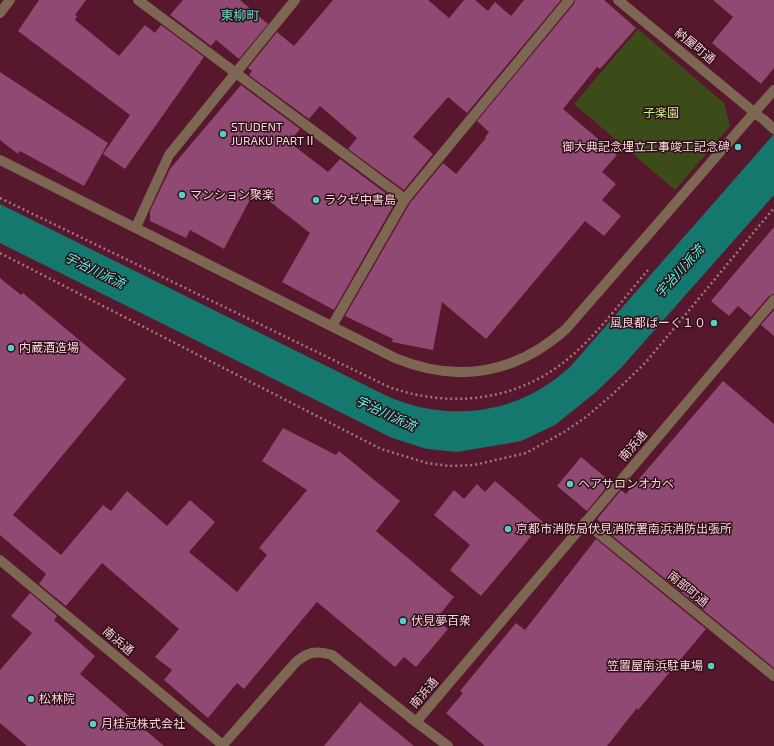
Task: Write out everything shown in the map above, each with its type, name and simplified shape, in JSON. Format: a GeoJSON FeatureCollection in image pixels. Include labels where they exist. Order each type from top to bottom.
{"type":"FeatureCollection","features":[{"type":"Feature","properties":{"kind":"street"},"geometry":{"type":"LineString","coordinates":[[0,13],[10,0]]}},
{"type":"Feature","properties":{"kind":"street"},"geometry":{"type":"LineString","coordinates":[[138,0],[405,199]]}},
{"type":"Feature","properties":{"kind":"street"},"geometry":{"type":"LineString","coordinates":[[136,227],[169,155],[295,0]]}},
{"type":"Feature","properties":{"kind":"street"},"geometry":{"type":"LineString","coordinates":[[332,326],[405,199],[570,0]]}},
{"type":"Feature","properties":{"kind":"street","name":"納屋町通"},"geometry":{"type":"LineString","coordinates":[[618,0],[774,129]]}},
{"type":"Feature","properties":{"kind":"street"},"geometry":{"type":"LineString","coordinates":[[0,160],[411,364],[438,371],[480,372],[507,365],[532,354],[556,338],[576,319],[759,116],[774,90]]}},
{"type":"Feature","properties":{"kind":"street","name":"南浜通"},"geometry":{"type":"LineString","coordinates":[[0,560],[223,746],[295,663],[308,653],[316,652],[332,655],[416,722],[774,300]]}},
{"type":"Feature","properties":{"kind":"street","name":"南部町通"},"geometry":{"type":"LineString","coordinates":[[585,522],[774,676]]}},
{"type":"Feature","properties":{"kind":"street"},"geometry":{"type":"LineString","coordinates":[[416,722],[448,746]]}},
{"type":"Feature","properties":{"kind":"path"},"geometry":{"type":"LineString","coordinates":[[0,198],[374,380]]}},
{"type":"Feature","properties":{"kind":"green space","name":"子楽園"},"geometry":{"type":"Polygon","coordinates":[[[638,29],[724,103],[730,126],[675,190],[574,104],[638,29]]]}},
{"type":"Feature","properties":{"kind":"water","name":"宇治川派流"},"geometry":{"type":"Polygon","coordinates":[[[774,134],[774,195],[621,368],[596,392],[555,425],[521,441],[457,452],[427,449],[392,438],[0,243],[0,204],[391,398],[415,406],[439,410],[462,411],[485,409],[508,404],[530,395],[551,383],[570,367],[774,134]]]}},
{"type":"Feature","properties":{"kind":"building"},"geometry":{"type":"Polygon","coordinates":[[[39,0],[86,0],[75,15],[77,16],[75,20],[119,56],[145,25],[155,33],[161,25],[204,57],[125,169],[103,154],[130,115],[18,31],[39,0]]]}},
{"type":"Feature","properties":{"kind":"building"},"geometry":{"type":"Polygon","coordinates":[[[183,0],[240,0],[268,24],[239,59],[216,40],[211,46],[170,15],[183,0]]]}},
{"type":"Feature","properties":{"kind":"building"},"geometry":{"type":"Polygon","coordinates":[[[333,0],[428,0],[449,18],[464,0],[475,0],[488,11],[495,2],[511,16],[524,0],[561,0],[467,113],[448,97],[413,137],[433,154],[404,190],[348,149],[357,138],[320,106],[309,119],[249,75],[252,71],[248,68],[277,32],[294,46],[333,0]]]}},
{"type":"Feature","properties":{"kind":"building"},"geometry":{"type":"Polygon","coordinates":[[[575,0],[604,0],[636,28],[600,69],[597,67],[563,109],[617,155],[602,172],[616,184],[602,200],[621,216],[604,236],[585,221],[486,339],[442,302],[433,350],[392,342],[393,339],[345,316],[410,203],[443,163],[456,174],[486,138],[485,137],[489,132],[477,121],[574,4],[575,0]]]}},
{"type":"Feature","properties":{"kind":"building"},"geometry":{"type":"Polygon","coordinates":[[[713,0],[774,0],[774,68],[761,84],[712,43],[733,17],[713,0]]]}},
{"type":"Feature","properties":{"kind":"building"},"geometry":{"type":"Polygon","coordinates":[[[0,72],[108,143],[84,186],[20,151],[18,154],[0,140],[0,72]]]}},
{"type":"Feature","properties":{"kind":"building"},"geometry":{"type":"Polygon","coordinates":[[[241,85],[300,129],[289,142],[328,172],[340,159],[396,201],[334,310],[282,282],[310,233],[255,190],[224,249],[190,230],[186,238],[150,221],[150,211],[170,169],[241,85]]]}},
{"type":"Feature","properties":{"kind":"building"},"geometry":{"type":"Polygon","coordinates":[[[774,227],[774,294],[769,296],[751,317],[738,306],[729,316],[711,301],[774,227]]]}},
{"type":"Feature","properties":{"kind":"building"},"geometry":{"type":"Polygon","coordinates":[[[0,278],[21,295],[23,293],[126,379],[13,515],[61,555],[103,505],[111,511],[127,491],[167,526],[190,500],[215,522],[189,552],[237,592],[267,555],[259,548],[307,490],[262,461],[283,428],[336,455],[339,451],[400,501],[376,531],[454,597],[436,619],[448,629],[416,667],[404,657],[395,667],[317,602],[244,689],[237,683],[208,718],[164,680],[172,670],[155,657],[179,629],[102,563],[66,606],[39,584],[46,574],[0,535],[0,278]]]}},
{"type":"Feature","properties":{"kind":"building"},"geometry":{"type":"Polygon","coordinates":[[[774,310],[774,336],[761,325],[774,310]]]}},
{"type":"Feature","properties":{"kind":"building"},"geometry":{"type":"Polygon","coordinates":[[[723,381],[774,424],[774,668],[604,529],[606,527],[597,519],[621,490],[626,494],[723,381]]]}},
{"type":"Feature","properties":{"kind":"building"},"geometry":{"type":"Polygon","coordinates":[[[581,457],[611,482],[587,511],[557,486],[581,457]]]}},
{"type":"Feature","properties":{"kind":"building"},"geometry":{"type":"Polygon","coordinates":[[[495,481],[543,522],[481,596],[450,570],[470,545],[434,515],[454,490],[464,499],[477,484],[485,492],[495,481]]]}},
{"type":"Feature","properties":{"kind":"building"},"geometry":{"type":"Polygon","coordinates":[[[596,539],[706,629],[638,710],[637,708],[607,746],[485,746],[446,713],[463,693],[460,691],[516,623],[525,630],[596,539]]]}},
{"type":"Feature","properties":{"kind":"building"},"geometry":{"type":"Polygon","coordinates":[[[30,593],[57,616],[54,620],[95,656],[80,674],[164,746],[27,746],[0,723],[0,670],[32,633],[11,616],[30,593]]]}},
{"type":"Feature","properties":{"kind":"building"},"geometry":{"type":"Polygon","coordinates":[[[360,702],[414,746],[324,746],[360,702]]]}},
{"type":"Feature","properties":{"kind":"place","name":"STUDENT JURAKU PARTⅡ"},"geometry":{"type":"Point","coordinates":[223,134]}},
{"type":"Feature","properties":{"kind":"place","name":"御大典記念埋立工事竣工記念碑"},"geometry":{"type":"Point","coordinates":[738,147]}},
{"type":"Feature","properties":{"kind":"place","name":"マンション聚楽"},"geometry":{"type":"Point","coordinates":[182,195]}},
{"type":"Feature","properties":{"kind":"place","name":"ラクゼ中書島"},"geometry":{"type":"Point","coordinates":[316,200]}},
{"type":"Feature","properties":{"kind":"place","name":"風良都ぱーく１０"},"geometry":{"type":"Point","coordinates":[714,323]}},
{"type":"Feature","properties":{"kind":"place","name":"内蔵酒造場"},"geometry":{"type":"Point","coordinates":[11,348]}},
{"type":"Feature","properties":{"kind":"place","name":"ヘアサロンオカベ"},"geometry":{"type":"Point","coordinates":[570,484]}},
{"type":"Feature","properties":{"kind":"place","name":"京都市消防局伏見消防署南浜消防出張所"},"geometry":{"type":"Point","coordinates":[508,529]}},
{"type":"Feature","properties":{"kind":"place","name":"伏見夢百衆"},"geometry":{"type":"Point","coordinates":[403,621]}},
{"type":"Feature","properties":{"kind":"place","name":"笠置屋南浜駐車場"},"geometry":{"type":"Point","coordinates":[711,666]}},
{"type":"Feature","properties":{"kind":"place","name":"松林院"},"geometry":{"type":"Point","coordinates":[31,699]}},
{"type":"Feature","properties":{"kind":"place","name":"月桂冠株式会社"},"geometry":{"type":"Point","coordinates":[93,724]}},
{"type":"Feature","properties":{"kind":"district","name":"東柳町"},"geometry":{"type":"Point","coordinates":[240,15]}}]}
